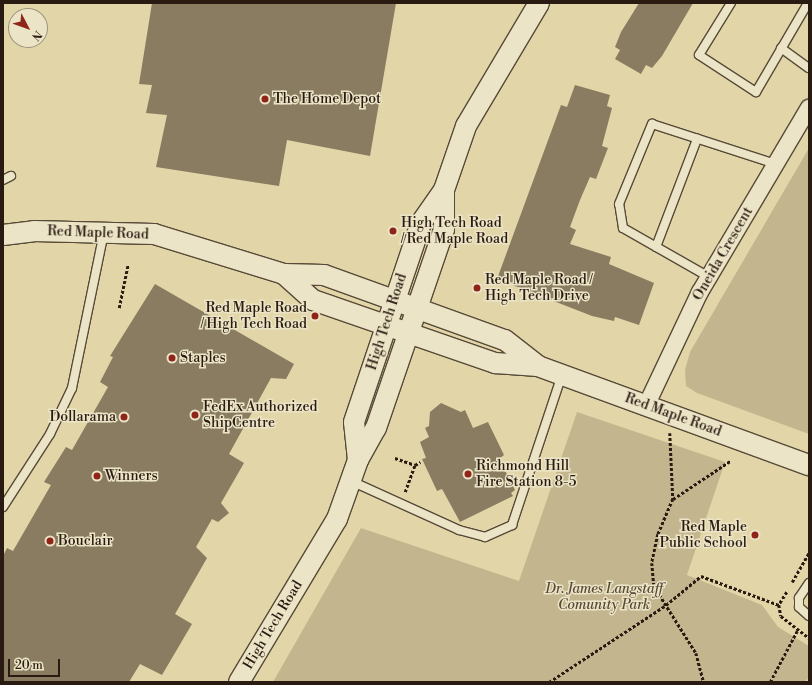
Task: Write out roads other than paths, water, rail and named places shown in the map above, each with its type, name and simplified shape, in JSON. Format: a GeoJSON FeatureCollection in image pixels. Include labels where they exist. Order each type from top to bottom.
{"type":"FeatureCollection","features":[{"type":"Feature","properties":{"kind":"street","name":"High Tech Road"},"geometry":{"type":"LineString","coordinates":[[358,460],[354,422],[421,222],[444,190],[466,126],[539,3]]}},
{"type":"Feature","properties":{"kind":"street","name":"Oneida Crescent"},"geometry":{"type":"LineString","coordinates":[[646,406],[709,277],[809,108]]}},
{"type":"Feature","properties":{"kind":"street","name":"High Tech Road"},"geometry":{"type":"LineString","coordinates":[[239,682],[337,519],[358,460],[376,428],[444,229],[444,190]]}},
{"type":"Feature","properties":{"kind":"street","name":"Red Maple Road"},"geometry":{"type":"LineString","coordinates":[[3,235],[34,231],[104,231],[154,234],[284,274],[324,276],[394,300],[416,310],[505,340],[538,366]]}},
{"type":"Feature","properties":{"kind":"street","name":"Red Maple Road"},"geometry":{"type":"LineString","coordinates":[[284,274],[312,300],[386,324],[409,334],[495,363],[538,366],[809,465]]}},
{"type":"Feature","properties":{"kind":"lane"},"geometry":{"type":"LineString","coordinates":[[731,3],[699,55],[756,92],[808,3]]}},
{"type":"Feature","properties":{"kind":"lane"},"geometry":{"type":"LineString","coordinates":[[781,48],[809,68]]}},
{"type":"Feature","properties":{"kind":"lane"},"geometry":{"type":"LineString","coordinates":[[709,277],[623,228],[619,204],[652,124],[776,164]]}},
{"type":"Feature","properties":{"kind":"lane"},"geometry":{"type":"LineString","coordinates":[[656,247],[697,139]]}},
{"type":"Feature","properties":{"kind":"lane"},"geometry":{"type":"LineString","coordinates":[[3,180],[11,176]]}},
{"type":"Feature","properties":{"kind":"lane"},"geometry":{"type":"LineString","coordinates":[[3,507],[50,434],[72,388],[104,231]]}},
{"type":"Feature","properties":{"kind":"lane"},"geometry":{"type":"LineString","coordinates":[[350,480],[459,530],[485,536],[512,525],[562,375]]}},
{"type":"Feature","properties":{"kind":"lane"},"geometry":{"type":"LineString","coordinates":[[809,582],[799,602],[809,616]]}},
{"type":"Feature","properties":{"kind":"place","name":"The Home Depot"},"geometry":{"type":"Point","coordinates":[265,99]}},
{"type":"Feature","properties":{"kind":"place","name":"High Tech Road / Red Maple Road"},"geometry":{"type":"Point","coordinates":[393,231]}},
{"type":"Feature","properties":{"kind":"place","name":"Red Maple Road / High Tech Drive"},"geometry":{"type":"Point","coordinates":[477,288]}},
{"type":"Feature","properties":{"kind":"place","name":"Red Maple Road / High Tech Road"},"geometry":{"type":"Point","coordinates":[315,316]}},
{"type":"Feature","properties":{"kind":"place","name":"Staples"},"geometry":{"type":"Point","coordinates":[172,358]}},
{"type":"Feature","properties":{"kind":"place","name":"FedEx Authorized ShipCentre"},"geometry":{"type":"Point","coordinates":[195,415]}},
{"type":"Feature","properties":{"kind":"place","name":"Dollarama"},"geometry":{"type":"Point","coordinates":[124,417]}},
{"type":"Feature","properties":{"kind":"place","name":"Richmond Hill Fire Station 8-5"},"geometry":{"type":"Point","coordinates":[468,474]}},
{"type":"Feature","properties":{"kind":"place","name":"Winners"},"geometry":{"type":"Point","coordinates":[97,476]}},
{"type":"Feature","properties":{"kind":"place","name":"Red Maple Public School"},"geometry":{"type":"Point","coordinates":[755,535]}},
{"type":"Feature","properties":{"kind":"place","name":"Bouclair"},"geometry":{"type":"Point","coordinates":[50,541]}},
{"type":"Feature","properties":{"kind":"park label","name":"Dr. James Langstaff Comunity Park"},"geometry":{"type":"Point","coordinates":[604,598]}}]}
